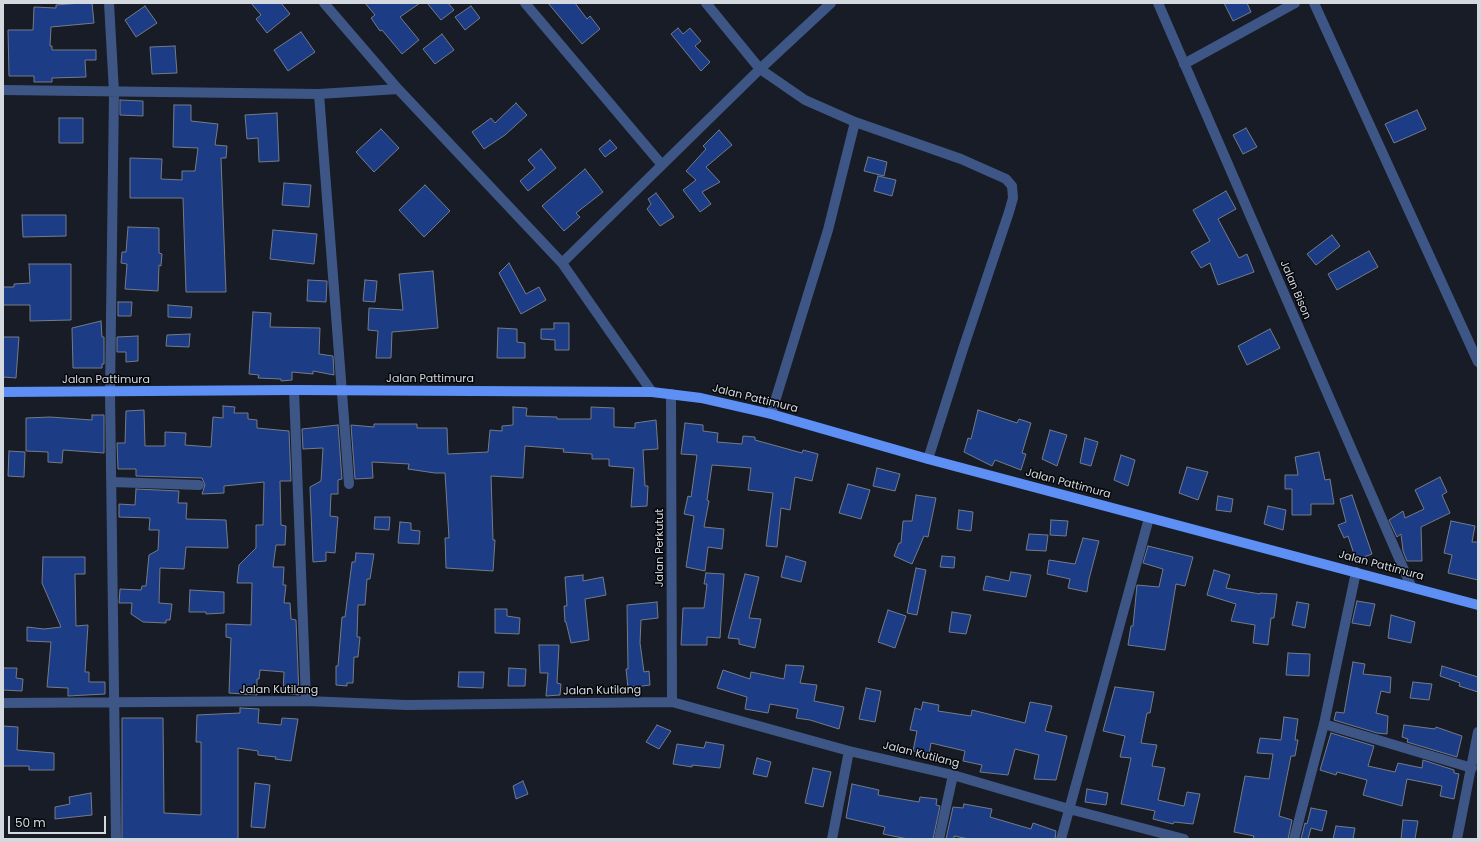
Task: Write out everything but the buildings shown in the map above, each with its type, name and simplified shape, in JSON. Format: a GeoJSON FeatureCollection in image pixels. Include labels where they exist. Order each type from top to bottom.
{"type":"FeatureCollection","features":[{"type":"Feature","properties":{"kind":"main road","name":"Jalan Pattimura"},"geometry":{"type":"LineString","coordinates":[[3,392],[110,393],[342,390],[652,392],[701,398],[772,414],[928,459],[1478,605]]}},
{"type":"Feature","properties":{"kind":"street"},"geometry":{"type":"LineString","coordinates":[[109,3],[114,92],[110,393],[116,839]]}},
{"type":"Feature","properties":{"kind":"street"},"geometry":{"type":"LineString","coordinates":[[324,3],[398,89],[562,263],[652,392]]}},
{"type":"Feature","properties":{"kind":"street"},"geometry":{"type":"LineString","coordinates":[[525,3],[662,165]]}},
{"type":"Feature","properties":{"kind":"street"},"geometry":{"type":"LineString","coordinates":[[706,3],[760,68],[805,100],[855,122],[961,159],[1006,179],[1012,186],[1013,198],[1009,212],[928,459]]}},
{"type":"Feature","properties":{"kind":"street"},"geometry":{"type":"LineString","coordinates":[[562,263],[760,68],[830,3]]}},
{"type":"Feature","properties":{"kind":"street","name":"Jalan Bison"},"geometry":{"type":"LineString","coordinates":[[1158,3],[1411,586]]}},
{"type":"Feature","properties":{"kind":"street"},"geometry":{"type":"LineString","coordinates":[[1184,64],[1295,3]]}},
{"type":"Feature","properties":{"kind":"street"},"geometry":{"type":"LineString","coordinates":[[1314,3],[1478,362]]}},
{"type":"Feature","properties":{"kind":"street"},"geometry":{"type":"LineString","coordinates":[[3,90],[319,94],[398,89]]}},
{"type":"Feature","properties":{"kind":"street"},"geometry":{"type":"LineString","coordinates":[[319,94],[349,484]]}},
{"type":"Feature","properties":{"kind":"street"},"geometry":{"type":"LineString","coordinates":[[772,414],[828,230],[855,122]]}},
{"type":"Feature","properties":{"kind":"street"},"geometry":{"type":"LineString","coordinates":[[294,390],[306,701]]}},
{"type":"Feature","properties":{"kind":"street","name":"Jalan Perkutut"},"geometry":{"type":"LineString","coordinates":[[671,394],[672,702]]}},
{"type":"Feature","properties":{"kind":"street"},"geometry":{"type":"LineString","coordinates":[[112,482],[199,485]]}},
{"type":"Feature","properties":{"kind":"street"},"geometry":{"type":"LineString","coordinates":[[1061,839],[1149,518]]}},
{"type":"Feature","properties":{"kind":"street"},"geometry":{"type":"LineString","coordinates":[[1294,839],[1324,724],[1356,572]]}},
{"type":"Feature","properties":{"kind":"street","name":"Jalan Kutilang"},"geometry":{"type":"LineString","coordinates":[[3,703],[306,701],[407,705],[672,702],[849,751],[953,775],[1069,809],[1184,839]]}},
{"type":"Feature","properties":{"kind":"street"},"geometry":{"type":"LineString","coordinates":[[1324,724],[1472,768]]}},
{"type":"Feature","properties":{"kind":"street"},"geometry":{"type":"LineString","coordinates":[[1457,839],[1478,732]]}},
{"type":"Feature","properties":{"kind":"street"},"geometry":{"type":"LineString","coordinates":[[832,839],[849,751]]}},
{"type":"Feature","properties":{"kind":"street"},"geometry":{"type":"LineString","coordinates":[[939,839],[953,775]]}}]}
